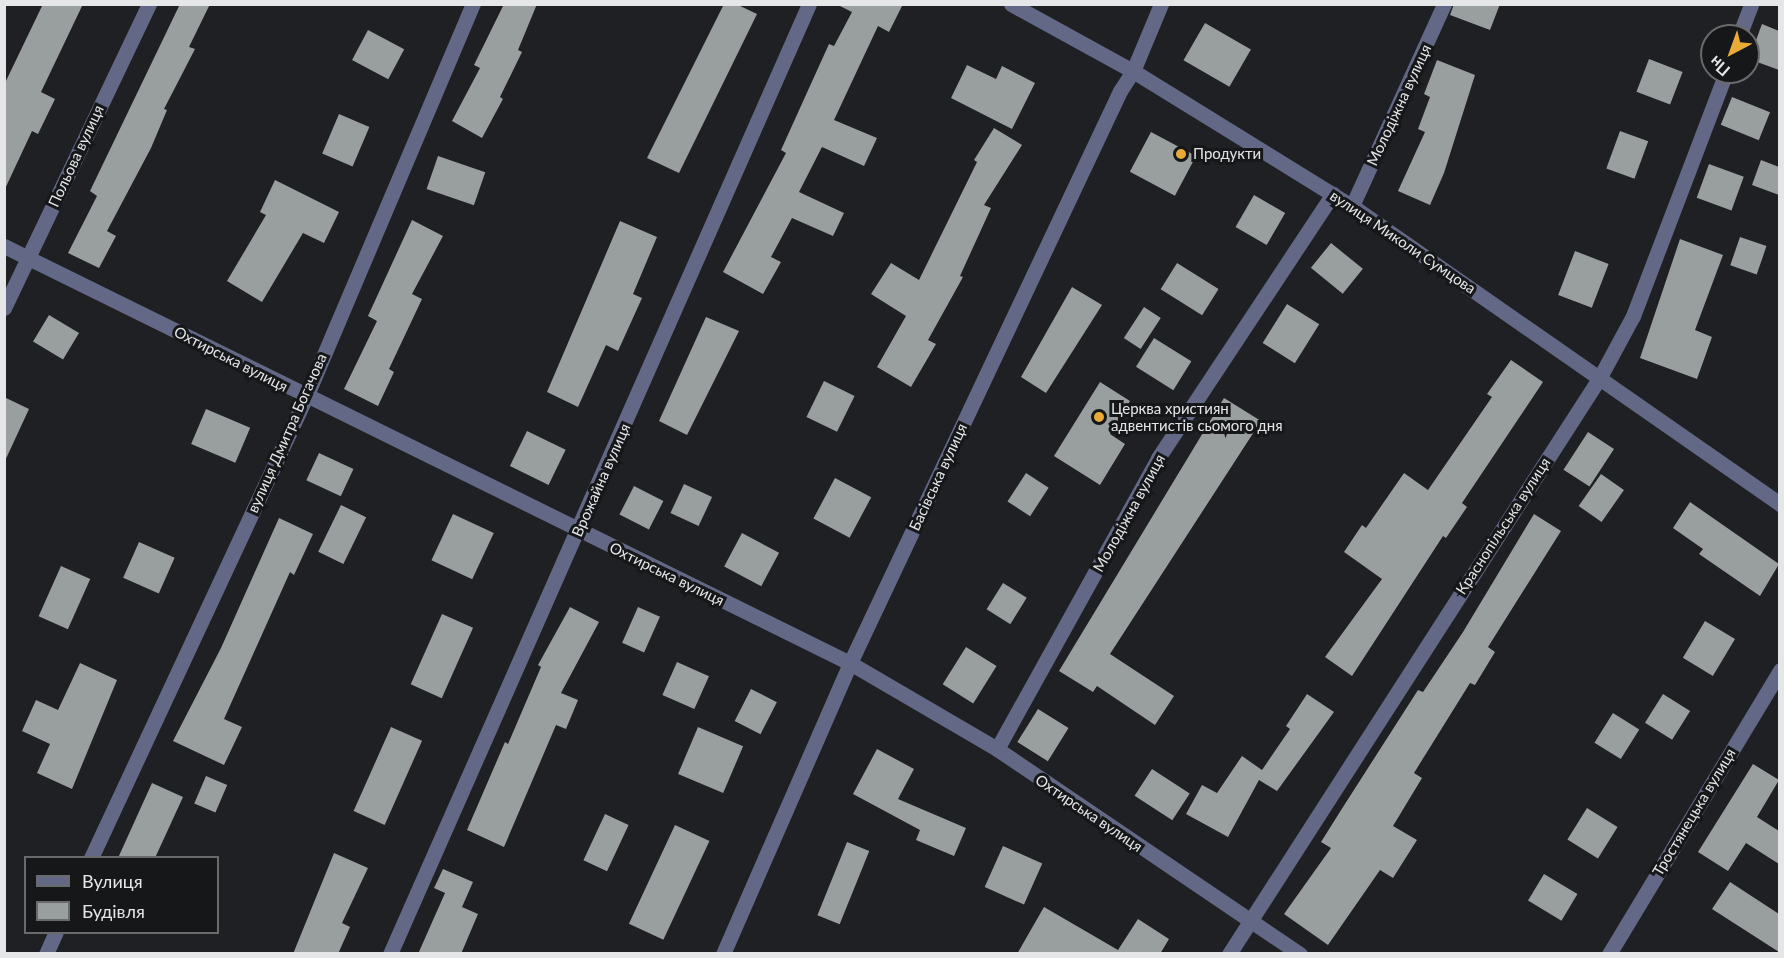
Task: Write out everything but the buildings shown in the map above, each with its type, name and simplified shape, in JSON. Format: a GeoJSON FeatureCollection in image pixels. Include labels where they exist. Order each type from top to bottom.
{"type":"FeatureCollection","features":[{"type":"Feature","properties":{"kind":"street","name":"Польова вулиця"},"geometry":{"type":"LineString","coordinates":[[4,308],[149,4]]}},
{"type":"Feature","properties":{"kind":"street","name":"вулиця Дмитра Богачова"},"geometry":{"type":"LineString","coordinates":[[92,856],[306,397],[473,4]]}},
{"type":"Feature","properties":{"kind":"street","name":"Врожайна вулиця"},"geometry":{"type":"LineString","coordinates":[[390,954],[809,4]]}},
{"type":"Feature","properties":{"kind":"street","name":"вулиця Миколи Сумцова"},"geometry":{"type":"LineString","coordinates":[[1011,4],[1133,71],[1352,206],[1779,504]]}},
{"type":"Feature","properties":{"kind":"street","name":"Басівська вулиця"},"geometry":{"type":"LineString","coordinates":[[723,954],[850,663],[1120,91],[1133,71],[1161,4]]}},
{"type":"Feature","properties":{"kind":"street","name":"Молодіжна вулиця"},"geometry":{"type":"LineString","coordinates":[[1352,206],[1444,4]]}},
{"type":"Feature","properties":{"kind":"street"},"geometry":{"type":"LineString","coordinates":[[1744,24],[1751,4]]}},
{"type":"Feature","properties":{"kind":"street","name":"Краснопільська вулиця"},"geometry":{"type":"LineString","coordinates":[[1229,954],[1248,921],[1600,377],[1633,316],[1721,84]]}},
{"type":"Feature","properties":{"kind":"street","name":"Молодіжна вулиця"},"geometry":{"type":"LineString","coordinates":[[997,749],[1158,458],[1333,194]]}},
{"type":"Feature","properties":{"kind":"street","name":"Охтирська вулиця"},"geometry":{"type":"LineString","coordinates":[[4,246],[306,397],[850,663],[997,749],[1248,921],[1300,954]]}},
{"type":"Feature","properties":{"kind":"street","name":"Тростянецька вулиця"},"geometry":{"type":"LineString","coordinates":[[1609,954],[1779,670]]}},
{"type":"Feature","properties":{"kind":"street"},"geometry":{"type":"LineString","coordinates":[[46,954],[56,934]]}},
{"type":"Feature","properties":{"kind":"place","name":"Продукти"},"geometry":{"type":"Point","coordinates":[1181,154]}},
{"type":"Feature","properties":{"kind":"place","name":"Церква християн адвентистів сьомого дня"},"geometry":{"type":"Point","coordinates":[1099,417]}}]}
